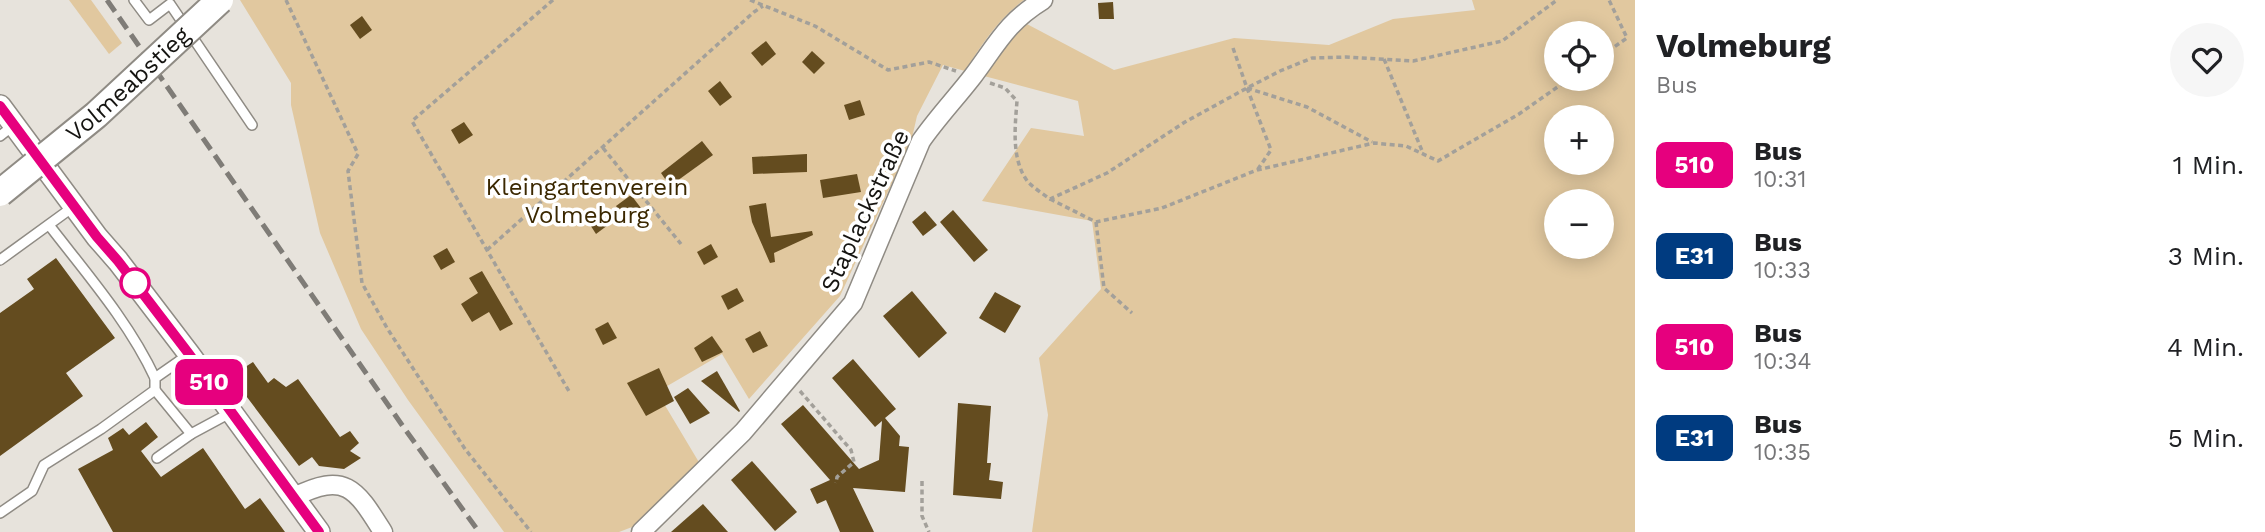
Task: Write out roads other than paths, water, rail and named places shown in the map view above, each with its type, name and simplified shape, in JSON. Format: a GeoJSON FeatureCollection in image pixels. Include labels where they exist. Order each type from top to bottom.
{"type":"FeatureCollection","features":[{"type":"Feature","properties":{"kind":"main road","name":"Volmeabstieg"},"geometry":{"type":"LineString","coordinates":[[0,193],[96,115],[220,0]]}},
{"type":"Feature","properties":{"kind":"street","name":"Staplackstraße"},"geometry":{"type":"LineString","coordinates":[[641,532],[742,434],[853,303],[921,141],[972,77],[1001,35],[1018,17],[1043,0]]}},
{"type":"Feature","properties":{"kind":"street"},"geometry":{"type":"LineString","coordinates":[[0,106],[7,130],[74,206],[189,354],[319,532]]}},
{"type":"Feature","properties":{"kind":"street"},"geometry":{"type":"LineString","coordinates":[[294,497],[314,487],[347,487],[357,492],[383,532]]}},
{"type":"Feature","properties":{"kind":"lane"},"geometry":{"type":"LineString","coordinates":[[134,0],[149,20],[169,2],[252,125]]}},
{"type":"Feature","properties":{"kind":"lane"},"geometry":{"type":"LineString","coordinates":[[0,260],[74,206]]}},
{"type":"Feature","properties":{"kind":"lane"},"geometry":{"type":"LineString","coordinates":[[49,225],[144,355],[155,378],[156,390],[191,434]]}},
{"type":"Feature","properties":{"kind":"lane"},"geometry":{"type":"LineString","coordinates":[[155,378],[189,354]]}},
{"type":"Feature","properties":{"kind":"lane"},"geometry":{"type":"LineString","coordinates":[[0,513],[32,491],[44,465],[102,429],[156,390]]}},
{"type":"Feature","properties":{"kind":"lane"},"geometry":{"type":"LineString","coordinates":[[157,458],[191,434],[231,412]]}},
{"type":"Feature","properties":{"kind":"railway"},"geometry":{"type":"LineString","coordinates":[[107,0],[479,532]]}},
{"type":"Feature","properties":{"kind":"park label","name":"Kleingartenverein Volmeburg"},"geometry":{"type":"Point","coordinates":[587,201]}}]}
